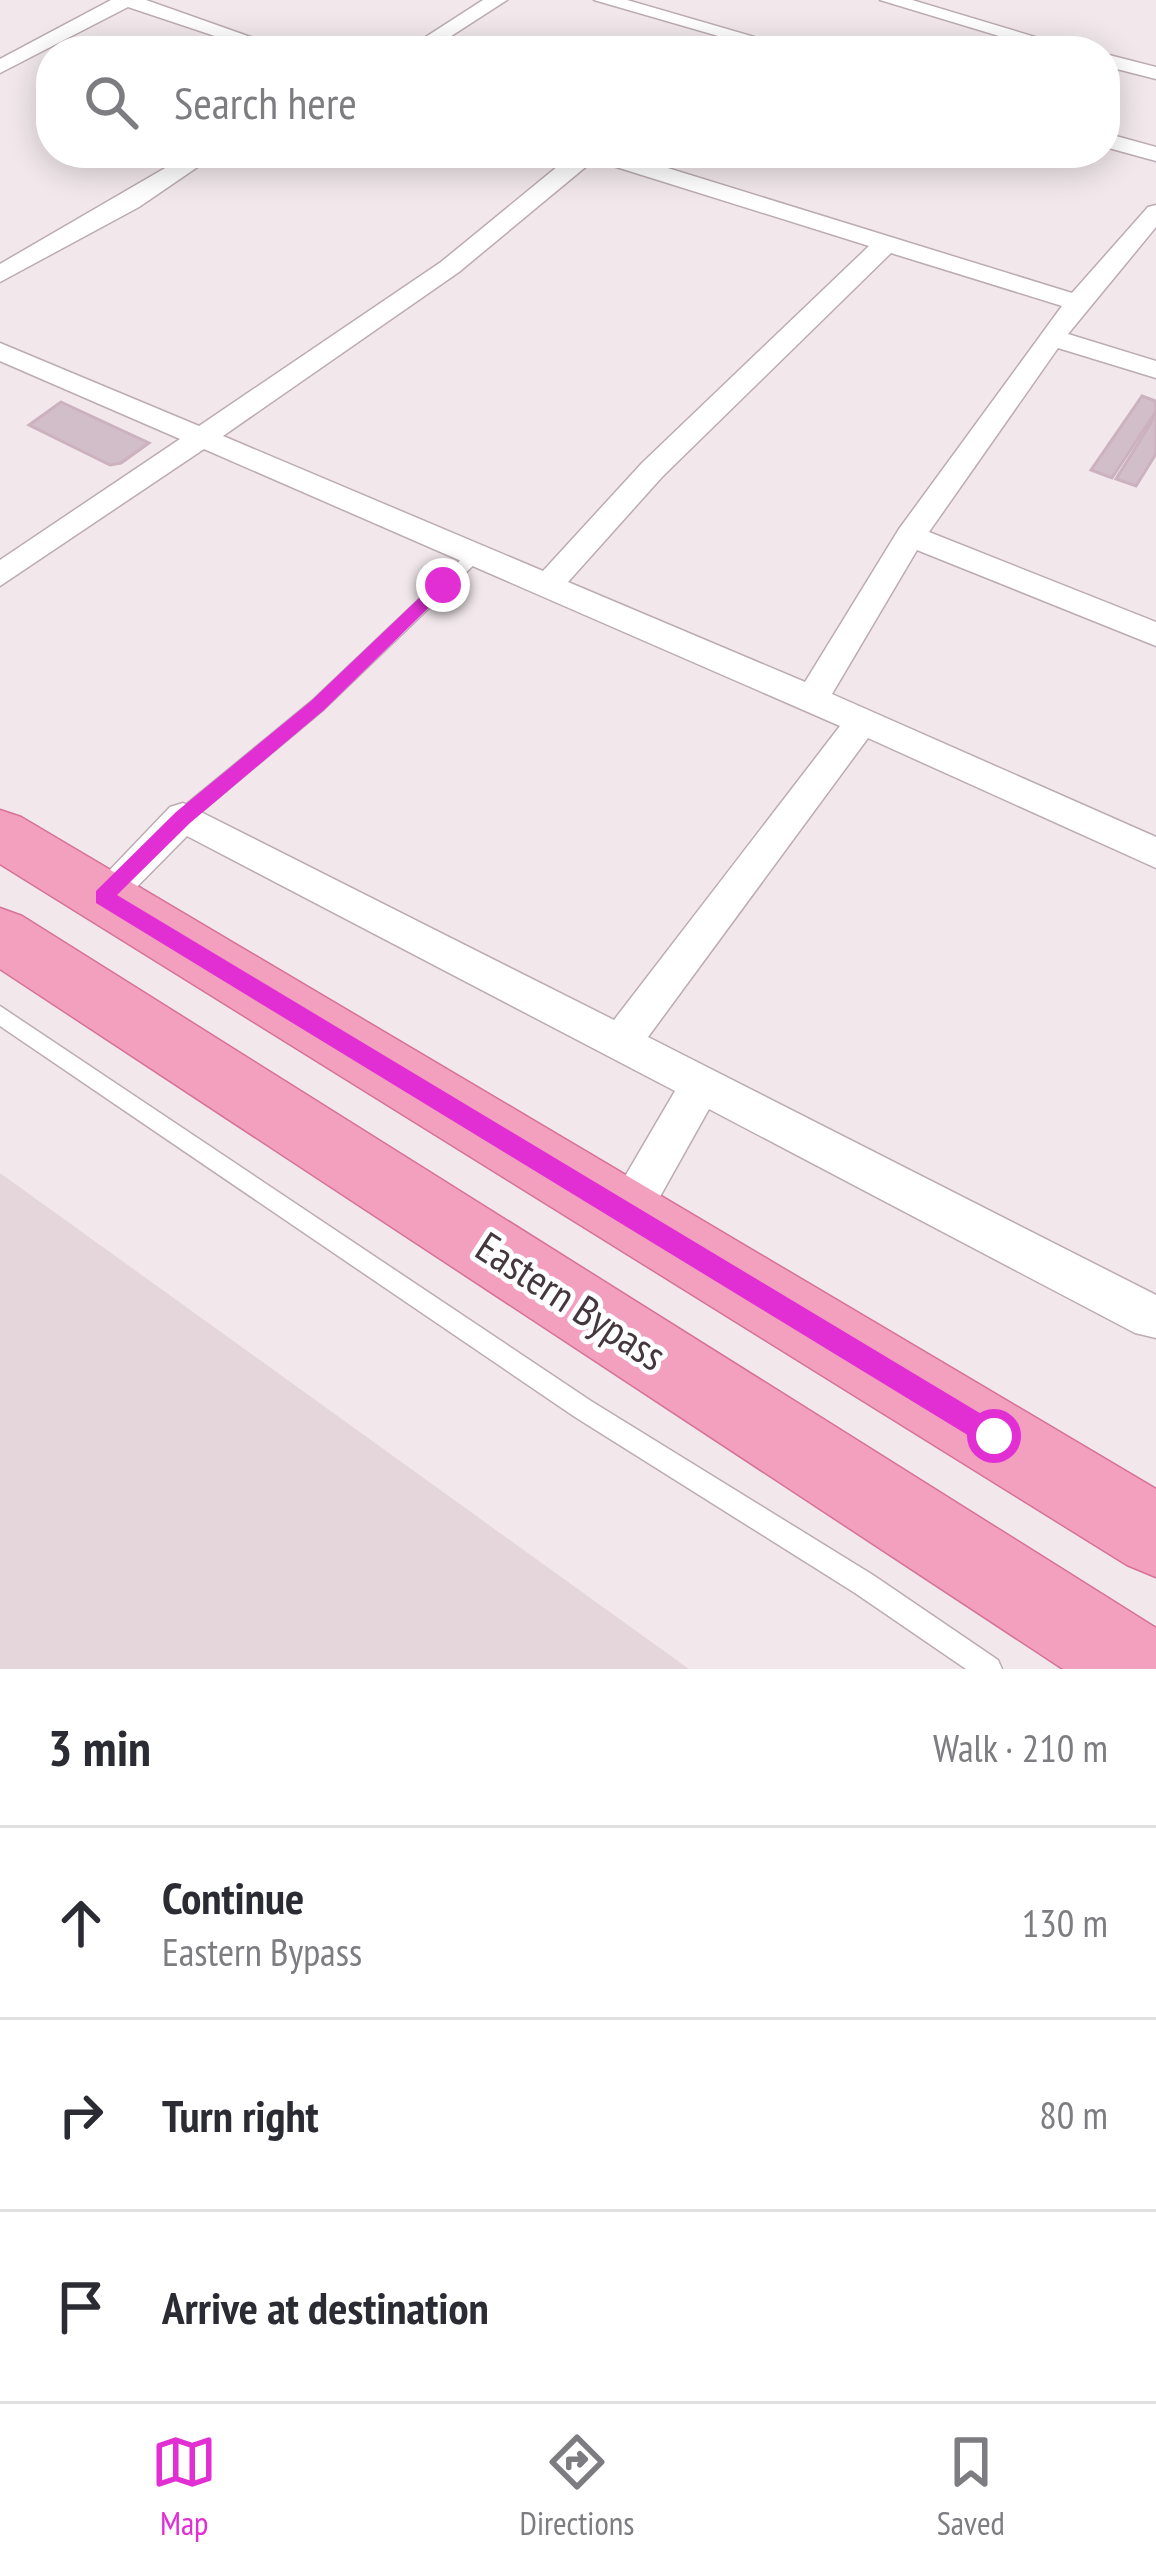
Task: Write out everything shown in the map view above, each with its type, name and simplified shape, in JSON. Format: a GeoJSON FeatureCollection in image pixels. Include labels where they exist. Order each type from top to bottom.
{"type":"FeatureCollection","features":[{"type":"Feature","properties":{"kind":"main road"},"geometry":{"type":"LineString","coordinates":[[0,834],[1156,1536]]}},
{"type":"Feature","properties":{"kind":"main road","name":"Eastern Bypass"},"geometry":{"type":"LineString","coordinates":[[0,935],[1141,1669]]}},
{"type":"Feature","properties":{"kind":"street"},"geometry":{"type":"LineString","coordinates":[[58,36],[126,0],[235,36]]}},
{"type":"Feature","properties":{"kind":"street"},"geometry":{"type":"LineString","coordinates":[[438,36],[497,0]]}},
{"type":"Feature","properties":{"kind":"street"},"geometry":{"type":"LineString","coordinates":[[604,0],[737,36]]}},
{"type":"Feature","properties":{"kind":"street"},"geometry":{"type":"LineString","coordinates":[[890,0],[1018,36]]}},
{"type":"Feature","properties":{"kind":"street"},"geometry":{"type":"LineString","coordinates":[[0,67],[36,48]]}},
{"type":"Feature","properties":{"kind":"street"},"geometry":{"type":"LineString","coordinates":[[1120,64],[1156,74]]}},
{"type":"Feature","properties":{"kind":"street"},"geometry":{"type":"LineString","coordinates":[[1120,144],[1156,154]]}},
{"type":"Feature","properties":{"kind":"street"},"geometry":{"type":"LineString","coordinates":[[0,274],[184,168]]}},
{"type":"Feature","properties":{"kind":"street"},"geometry":{"type":"LineString","coordinates":[[0,574],[450,267],[572,168]]}},
{"type":"Feature","properties":{"kind":"street"},"geometry":{"type":"LineString","coordinates":[[640,168],[1077,303]]}},
{"type":"Feature","properties":{"kind":"street"},"geometry":{"type":"LineString","coordinates":[[812,699],[910,536],[1077,303],[1156,212]]}},
{"type":"Feature","properties":{"kind":"street"},"geometry":{"type":"LineString","coordinates":[[547,586],[652,470],[886,243]]}},
{"type":"Feature","properties":{"kind":"street"},"geometry":{"type":"LineString","coordinates":[[1052,337],[1156,370]]}},
{"type":"Feature","properties":{"kind":"street"},"geometry":{"type":"LineString","coordinates":[[0,351],[812,699],[1156,853]]}},
{"type":"Feature","properties":{"kind":"street"},"geometry":{"type":"LineString","coordinates":[[910,536],[1156,635]]}},
{"type":"Feature","properties":{"kind":"street"},"geometry":{"type":"LineString","coordinates":[[621,1042],[862,721]]}},
{"type":"Feature","properties":{"kind":"street"},"geometry":{"type":"LineString","coordinates":[[103,897],[183,817],[1154,1310]]}},
{"type":"Feature","properties":{"kind":"street"},"geometry":{"type":"LineString","coordinates":[[628,1212],[701,1084]]}},
{"type":"Feature","properties":{"kind":"lane"},"geometry":{"type":"LineString","coordinates":[[183,817],[318,705],[475,555]]}},
{"type":"Feature","properties":{"kind":"lane"},"geometry":{"type":"LineString","coordinates":[[0,1015],[583,1409],[864,1584],[989,1669]]}},
{"type":"Feature","properties":{"kind":"shaded area"},"geometry":{"type":"Polygon","coordinates":[[[0,1173],[689,1669],[0,1669],[0,1173]]]}},
{"type":"Feature","properties":{"kind":"building"},"geometry":{"type":"Polygon","coordinates":[[[1142,396],[1156,401],[1156,411],[1112,478],[1091,470],[1142,396]]]}},
{"type":"Feature","properties":{"kind":"building"},"geometry":{"type":"Polygon","coordinates":[[[61,402],[149,443],[121,463],[110,465],[29,425],[61,402]]]}},
{"type":"Feature","properties":{"kind":"building"},"geometry":{"type":"Polygon","coordinates":[[[1156,415],[1156,454],[1136,486],[1116,479],[1156,415]]]}},
{"type":"Feature","properties":{"kind":"route"},"geometry":{"type":"LineString","coordinates":[[443,585],[318,705],[183,817],[103,897],[994,1436]]}}]}
